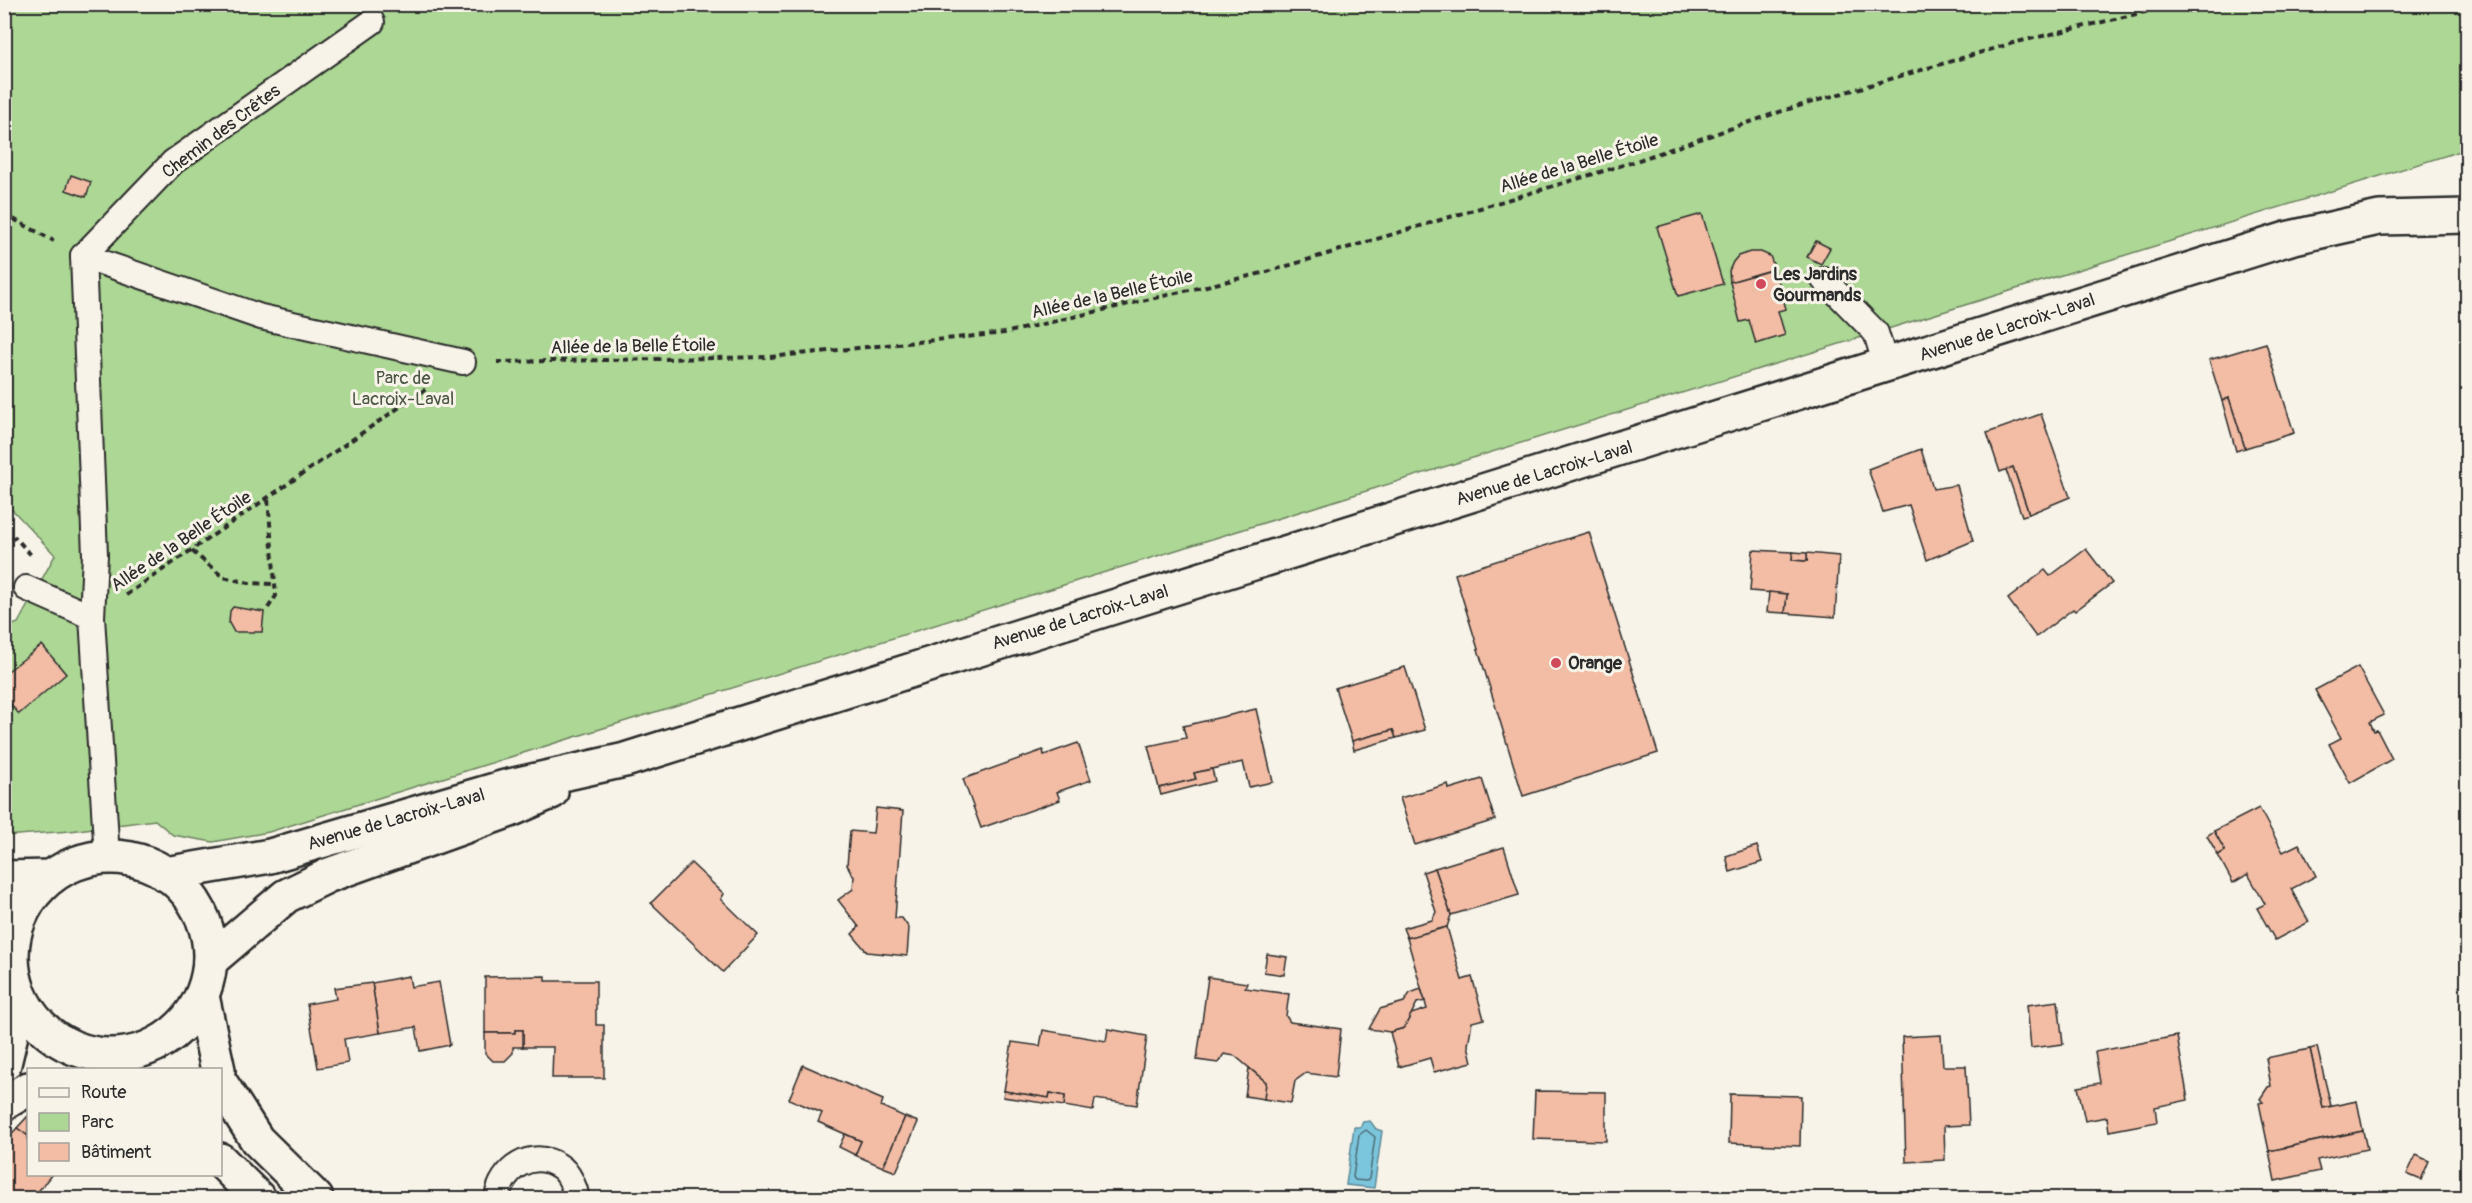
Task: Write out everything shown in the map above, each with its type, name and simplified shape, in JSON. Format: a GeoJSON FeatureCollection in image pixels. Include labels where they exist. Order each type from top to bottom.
{"type":"FeatureCollection","features":[{"type":"Feature","properties":{"kind":"street","name":"Avenue de Lacroix-Laval"},"geometry":{"type":"LineString","coordinates":[[165,874],[270,856],[505,787],[626,760],[2290,238],[2379,218],[2468,216]]}},
{"type":"Feature","properties":{"kind":"street","name":"Avenue de Lacroix-Laval"},"geometry":{"type":"LineString","coordinates":[[210,962],[286,896],[329,875],[510,810],[626,760]]}},
{"type":"Feature","properties":{"kind":"street"},"geometry":{"type":"LineString","coordinates":[[4,1064],[14,935],[27,903],[51,877],[68,866],[107,858],[137,861],[165,874],[185,891],[200,912],[208,936],[210,962],[202,996],[182,1026],[152,1046],[114,1060],[74,1068]]}},
{"type":"Feature","properties":{"kind":"street"},"geometry":{"type":"LineString","coordinates":[[4,878],[51,877]]}},
{"type":"Feature","properties":{"kind":"street"},"geometry":{"type":"LineString","coordinates":[[12,977],[38,1024],[63,1043],[114,1060]]}},
{"type":"Feature","properties":{"kind":"street"},"geometry":{"type":"LineString","coordinates":[[202,996],[218,1068]]}},
{"type":"Feature","properties":{"kind":"street"},"geometry":{"type":"LineString","coordinates":[[222,1085],[257,1140],[316,1198]]}},
{"type":"Feature","properties":{"kind":"street"},"geometry":{"type":"LineString","coordinates":[[4,1103],[27,1090]]}},
{"type":"Feature","properties":{"kind":"street"},"geometry":{"type":"LineString","coordinates":[[222,1162],[258,1198]]}},
{"type":"Feature","properties":{"kind":"lane","name":"Chemin des Crêtes"},"geometry":{"type":"LineString","coordinates":[[83,256],[173,162],[372,22]]}},
{"type":"Feature","properties":{"kind":"lane"},"geometry":{"type":"LineString","coordinates":[[107,858],[92,617],[95,555],[83,256],[261,317],[463,363]]}},
{"type":"Feature","properties":{"kind":"lane"},"geometry":{"type":"LineString","coordinates":[[1824,280],[1875,333],[1886,366]]}},
{"type":"Feature","properties":{"kind":"lane"},"geometry":{"type":"LineString","coordinates":[[26,588],[92,617]]}},
{"type":"Feature","properties":{"kind":"lane"},"geometry":{"type":"LineString","coordinates":[[497,1198],[498,1188],[508,1171],[521,1161],[545,1161],[561,1166],[574,1187],[577,1198]]}},
{"type":"Feature","properties":{"kind":"path","name":"Allée de la Belle Étoile"},"geometry":{"type":"LineString","coordinates":[[92,617],[463,363],[770,357],[1004,333],[1267,272],[1630,163],[1820,100],[2013,43],[2179,4]]}},
{"type":"Feature","properties":{"kind":"path"},"geometry":{"type":"LineString","coordinates":[[4,214],[83,256]]}},
{"type":"Feature","properties":{"kind":"path"},"geometry":{"type":"LineString","coordinates":[[268,498],[276,596],[268,608]]}},
{"type":"Feature","properties":{"kind":"path"},"geometry":{"type":"LineString","coordinates":[[4,546],[15,537],[36,561]]}},
{"type":"Feature","properties":{"kind":"path"},"geometry":{"type":"LineString","coordinates":[[192,550],[223,577],[249,583],[275,584]]}},
{"type":"Feature","properties":{"kind":"green space","name":"Parc de Lacroix-Laval"},"geometry":{"type":"Polygon","coordinates":[[[5,5],[2467,5],[2467,149],[269,832],[213,842],[173,835],[155,820],[70,831],[5,836],[5,628],[18,623],[55,555],[5,502],[5,5]]]}},
{"type":"Feature","properties":{"kind":"water"},"geometry":{"type":"Polygon","coordinates":[[[1370,1121],[1376,1129],[1382,1131],[1374,1188],[1346,1185],[1354,1127],[1360,1127],[1363,1122],[1370,1121]]]}},
{"type":"Feature","properties":{"kind":"building"},"geometry":{"type":"Polygon","coordinates":[[[71,175],[91,182],[86,197],[66,190],[71,175]]]}},
{"type":"Feature","properties":{"kind":"building"},"geometry":{"type":"Polygon","coordinates":[[[1702,214],[1723,284],[1678,296],[1657,227],[1702,214]]]}},
{"type":"Feature","properties":{"kind":"building"},"geometry":{"type":"Polygon","coordinates":[[[1816,241],[1830,248],[1821,264],[1807,257],[1816,241]]]}},
{"type":"Feature","properties":{"kind":"building"},"geometry":{"type":"Polygon","coordinates":[[[1750,252],[1761,252],[1770,256],[1775,269],[1730,282],[1729,271],[1733,262],[1738,256],[1750,252]]]}},
{"type":"Feature","properties":{"kind":"building"},"geometry":{"type":"Polygon","coordinates":[[[1775,269],[1786,309],[1778,311],[1785,335],[1756,344],[1749,320],[1740,322],[1730,282],[1775,269]]]}},
{"type":"Feature","properties":{"kind":"building"},"geometry":{"type":"Polygon","coordinates":[[[2266,343],[2294,433],[2245,448],[2229,398],[2222,401],[2209,360],[2266,343]]]}},
{"type":"Feature","properties":{"kind":"building"},"geometry":{"type":"Polygon","coordinates":[[[2229,398],[2245,448],[2236,451],[2222,401],[2229,398]]]}},
{"type":"Feature","properties":{"kind":"building"},"geometry":{"type":"Polygon","coordinates":[[[2041,414],[2070,497],[2029,514],[2013,467],[2000,472],[1987,433],[2041,414]]]}},
{"type":"Feature","properties":{"kind":"building"},"geometry":{"type":"Polygon","coordinates":[[[1921,449],[1933,489],[1957,485],[1973,541],[1927,560],[1909,505],[1883,512],[1868,469],[1921,449]]]}},
{"type":"Feature","properties":{"kind":"building"},"geometry":{"type":"Polygon","coordinates":[[[2013,467],[2029,514],[2022,516],[2006,470],[2013,467]]]}},
{"type":"Feature","properties":{"kind":"building","name":"Orange"},"geometry":{"type":"Polygon","coordinates":[[[1589,532],[1658,753],[1523,796],[1455,574],[1589,532]]]}},
{"type":"Feature","properties":{"kind":"building"},"geometry":{"type":"Polygon","coordinates":[[[2086,549],[2112,583],[2036,637],[2008,599],[2045,570],[2050,576],[2086,549]]]}},
{"type":"Feature","properties":{"kind":"building"},"geometry":{"type":"Polygon","coordinates":[[[1753,550],[1793,552],[1792,560],[1807,561],[1807,553],[1839,556],[1835,617],[1785,613],[1787,594],[1750,591],[1753,550]]]}},
{"type":"Feature","properties":{"kind":"building"},"geometry":{"type":"Polygon","coordinates":[[[1793,552],[1807,553],[1807,561],[1792,560],[1793,552]]]}},
{"type":"Feature","properties":{"kind":"building"},"geometry":{"type":"Polygon","coordinates":[[[1769,592],[1787,594],[1785,613],[1767,612],[1769,592]]]}},
{"type":"Feature","properties":{"kind":"building"},"geometry":{"type":"Polygon","coordinates":[[[233,607],[264,612],[262,632],[234,632],[229,623],[230,611],[233,607]]]}},
{"type":"Feature","properties":{"kind":"building"},"geometry":{"type":"Polygon","coordinates":[[[42,645],[66,674],[19,714],[4,697],[4,674],[42,645]]]}},
{"type":"Feature","properties":{"kind":"building"},"geometry":{"type":"Polygon","coordinates":[[[1405,667],[1425,730],[1396,738],[1393,730],[1352,741],[1335,688],[1405,667]]]}},
{"type":"Feature","properties":{"kind":"building"},"geometry":{"type":"Polygon","coordinates":[[[2358,667],[2384,715],[2370,722],[2374,731],[2377,730],[2392,759],[2350,783],[2329,744],[2341,738],[2315,690],[2358,667]]]}},
{"type":"Feature","properties":{"kind":"building"},"geometry":{"type":"Polygon","coordinates":[[[1256,709],[1273,782],[1249,787],[1243,762],[1194,773],[1196,779],[1159,788],[1148,746],[1186,738],[1183,726],[1256,709]]]}},
{"type":"Feature","properties":{"kind":"building"},"geometry":{"type":"Polygon","coordinates":[[[1393,730],[1396,738],[1354,750],[1352,741],[1393,730]]]}},
{"type":"Feature","properties":{"kind":"building"},"geometry":{"type":"Polygon","coordinates":[[[1078,743],[1091,780],[1057,792],[1060,800],[981,828],[963,779],[1043,750],[1044,755],[1078,743]]]}},
{"type":"Feature","properties":{"kind":"building"},"geometry":{"type":"Polygon","coordinates":[[[1212,769],[1215,781],[1161,795],[1159,788],[1196,779],[1194,773],[1212,769]]]}},
{"type":"Feature","properties":{"kind":"building"},"geometry":{"type":"Polygon","coordinates":[[[1482,779],[1495,820],[1415,845],[1400,798],[1448,784],[1449,789],[1482,779]]]}},
{"type":"Feature","properties":{"kind":"building"},"geometry":{"type":"Polygon","coordinates":[[[876,808],[903,811],[895,918],[902,918],[909,928],[907,956],[867,952],[852,934],[859,927],[838,900],[853,889],[854,877],[847,865],[850,831],[873,833],[876,808]]]}},
{"type":"Feature","properties":{"kind":"building"},"geometry":{"type":"Polygon","coordinates":[[[2259,808],[2283,852],[2299,844],[2316,876],[2291,889],[2309,922],[2275,940],[2257,908],[2265,904],[2248,874],[2233,883],[2218,855],[2225,851],[2214,831],[2259,808]]]}},
{"type":"Feature","properties":{"kind":"building"},"geometry":{"type":"Polygon","coordinates":[[[2214,831],[2225,851],[2218,855],[2207,836],[2214,831]]]}},
{"type":"Feature","properties":{"kind":"building"},"geometry":{"type":"Polygon","coordinates":[[[1757,846],[1762,862],[1730,872],[1726,856],[1757,846]]]}},
{"type":"Feature","properties":{"kind":"building"},"geometry":{"type":"Polygon","coordinates":[[[1504,847],[1519,895],[1451,915],[1435,868],[1504,847]]]}},
{"type":"Feature","properties":{"kind":"building"},"geometry":{"type":"Polygon","coordinates":[[[691,863],[724,894],[721,899],[758,935],[723,972],[651,903],[691,863]]]}},
{"type":"Feature","properties":{"kind":"building"},"geometry":{"type":"Polygon","coordinates":[[[1435,868],[1451,915],[1447,927],[1407,938],[1403,928],[1432,920],[1436,912],[1423,872],[1435,868]]]}},
{"type":"Feature","properties":{"kind":"building"},"geometry":{"type":"Polygon","coordinates":[[[1447,927],[1462,980],[1472,977],[1484,1019],[1472,1022],[1468,1045],[1472,1062],[1434,1072],[1430,1058],[1399,1067],[1390,1032],[1404,1028],[1411,1014],[1427,1009],[1407,938],[1447,927]]]}},
{"type":"Feature","properties":{"kind":"building"},"geometry":{"type":"Polygon","coordinates":[[[1267,954],[1287,957],[1284,975],[1264,972],[1267,954]]]}},
{"type":"Feature","properties":{"kind":"building"},"geometry":{"type":"Polygon","coordinates":[[[409,976],[411,987],[439,982],[450,1045],[420,1051],[416,1027],[380,1033],[372,983],[409,976]]]}},
{"type":"Feature","properties":{"kind":"building"},"geometry":{"type":"Polygon","coordinates":[[[545,976],[545,981],[596,981],[596,1025],[604,1025],[604,1078],[552,1078],[553,1047],[523,1047],[523,1030],[515,1030],[515,1033],[485,1033],[485,977],[545,976]]]}},
{"type":"Feature","properties":{"kind":"building"},"geometry":{"type":"Polygon","coordinates":[[[1208,977],[1247,983],[1245,988],[1289,994],[1286,1016],[1290,1022],[1341,1029],[1336,1077],[1306,1073],[1295,1081],[1291,1103],[1264,1099],[1266,1082],[1235,1056],[1224,1054],[1218,1063],[1197,1060],[1208,977]]]}},
{"type":"Feature","properties":{"kind":"building"},"geometry":{"type":"Polygon","coordinates":[[[372,983],[380,1033],[344,1039],[348,1063],[318,1068],[307,1004],[336,999],[334,988],[372,983]]]}},
{"type":"Feature","properties":{"kind":"building"},"geometry":{"type":"Polygon","coordinates":[[[1421,989],[1425,1001],[1417,1003],[1404,1028],[1390,1032],[1369,1029],[1380,1009],[1404,1002],[1410,993],[1421,989]]]}},
{"type":"Feature","properties":{"kind":"building"},"geometry":{"type":"Polygon","coordinates":[[[2058,1001],[2063,1044],[2031,1048],[2027,1005],[2058,1001]]]}},
{"type":"Feature","properties":{"kind":"building"},"geometry":{"type":"Polygon","coordinates":[[[1108,1029],[1147,1036],[1137,1105],[1095,1099],[1093,1111],[1064,1106],[1065,1096],[1050,1093],[1049,1098],[1004,1091],[1012,1042],[1040,1046],[1043,1030],[1106,1041],[1108,1029]]]}},
{"type":"Feature","properties":{"kind":"building"},"geometry":{"type":"Polygon","coordinates":[[[515,1030],[523,1030],[523,1047],[513,1047],[513,1053],[505,1061],[493,1061],[485,1053],[485,1033],[515,1033],[515,1030]]]}},
{"type":"Feature","properties":{"kind":"building"},"geometry":{"type":"Polygon","coordinates":[[[1941,1035],[1943,1066],[1966,1066],[1969,1125],[1944,1126],[1945,1160],[1906,1162],[1902,1037],[1941,1035]]]}},
{"type":"Feature","properties":{"kind":"building"},"geometry":{"type":"Polygon","coordinates":[[[2177,1036],[2188,1100],[2155,1107],[2157,1122],[2109,1131],[2107,1117],[2085,1121],[2078,1087],[2100,1083],[2095,1052],[2177,1036]]]}},
{"type":"Feature","properties":{"kind":"building"},"geometry":{"type":"Polygon","coordinates":[[[2317,1047],[2331,1106],[2323,1108],[2310,1049],[2317,1047]]]}},
{"type":"Feature","properties":{"kind":"building"},"geometry":{"type":"Polygon","coordinates":[[[2310,1049],[2323,1108],[2357,1101],[2363,1131],[2269,1151],[2259,1103],[2263,1102],[2260,1099],[2271,1086],[2266,1058],[2310,1049]]]}},
{"type":"Feature","properties":{"kind":"building"},"geometry":{"type":"Polygon","coordinates":[[[803,1065],[883,1100],[881,1106],[905,1117],[883,1167],[855,1155],[861,1141],[818,1122],[822,1113],[789,1099],[803,1065]]]}},
{"type":"Feature","properties":{"kind":"building"},"geometry":{"type":"Polygon","coordinates":[[[1249,1068],[1266,1082],[1264,1099],[1245,1096],[1249,1068]]]}},
{"type":"Feature","properties":{"kind":"building"},"geometry":{"type":"Polygon","coordinates":[[[1004,1091],[1049,1098],[1050,1093],[1065,1096],[1064,1106],[1003,1097],[1004,1091]]]}},
{"type":"Feature","properties":{"kind":"building"},"geometry":{"type":"Polygon","coordinates":[[[1535,1091],[1606,1092],[1606,1141],[1533,1139],[1535,1091]]]}},
{"type":"Feature","properties":{"kind":"building"},"geometry":{"type":"Polygon","coordinates":[[[1730,1094],[1801,1096],[1800,1146],[1729,1143],[1730,1094]]]}},
{"type":"Feature","properties":{"kind":"building"},"geometry":{"type":"Polygon","coordinates":[[[27,1117],[27,1135],[17,1128],[27,1117]]]}},
{"type":"Feature","properties":{"kind":"building"},"geometry":{"type":"Polygon","coordinates":[[[905,1117],[918,1122],[896,1172],[883,1167],[905,1117]]]}},
{"type":"Feature","properties":{"kind":"building"},"geometry":{"type":"Polygon","coordinates":[[[17,1128],[27,1135],[27,1176],[50,1176],[33,1198],[4,1198],[4,1142],[17,1128]]]}},
{"type":"Feature","properties":{"kind":"building"},"geometry":{"type":"Polygon","coordinates":[[[2363,1131],[2367,1149],[2317,1160],[2320,1171],[2275,1181],[2269,1151],[2363,1131]]]}},
{"type":"Feature","properties":{"kind":"building"},"geometry":{"type":"Polygon","coordinates":[[[845,1134],[861,1141],[855,1155],[839,1147],[845,1134]]]}},
{"type":"Feature","properties":{"kind":"building"},"geometry":{"type":"Polygon","coordinates":[[[2416,1155],[2429,1161],[2421,1180],[2407,1174],[2416,1155]]]}},
{"type":"Feature","properties":{"kind":"place","name":"Les Jardins Gourmands"},"geometry":{"type":"Point","coordinates":[1761,284]}},
{"type":"Feature","properties":{"kind":"place","name":"Orange"},"geometry":{"type":"Point","coordinates":[1556,663]}}]}
